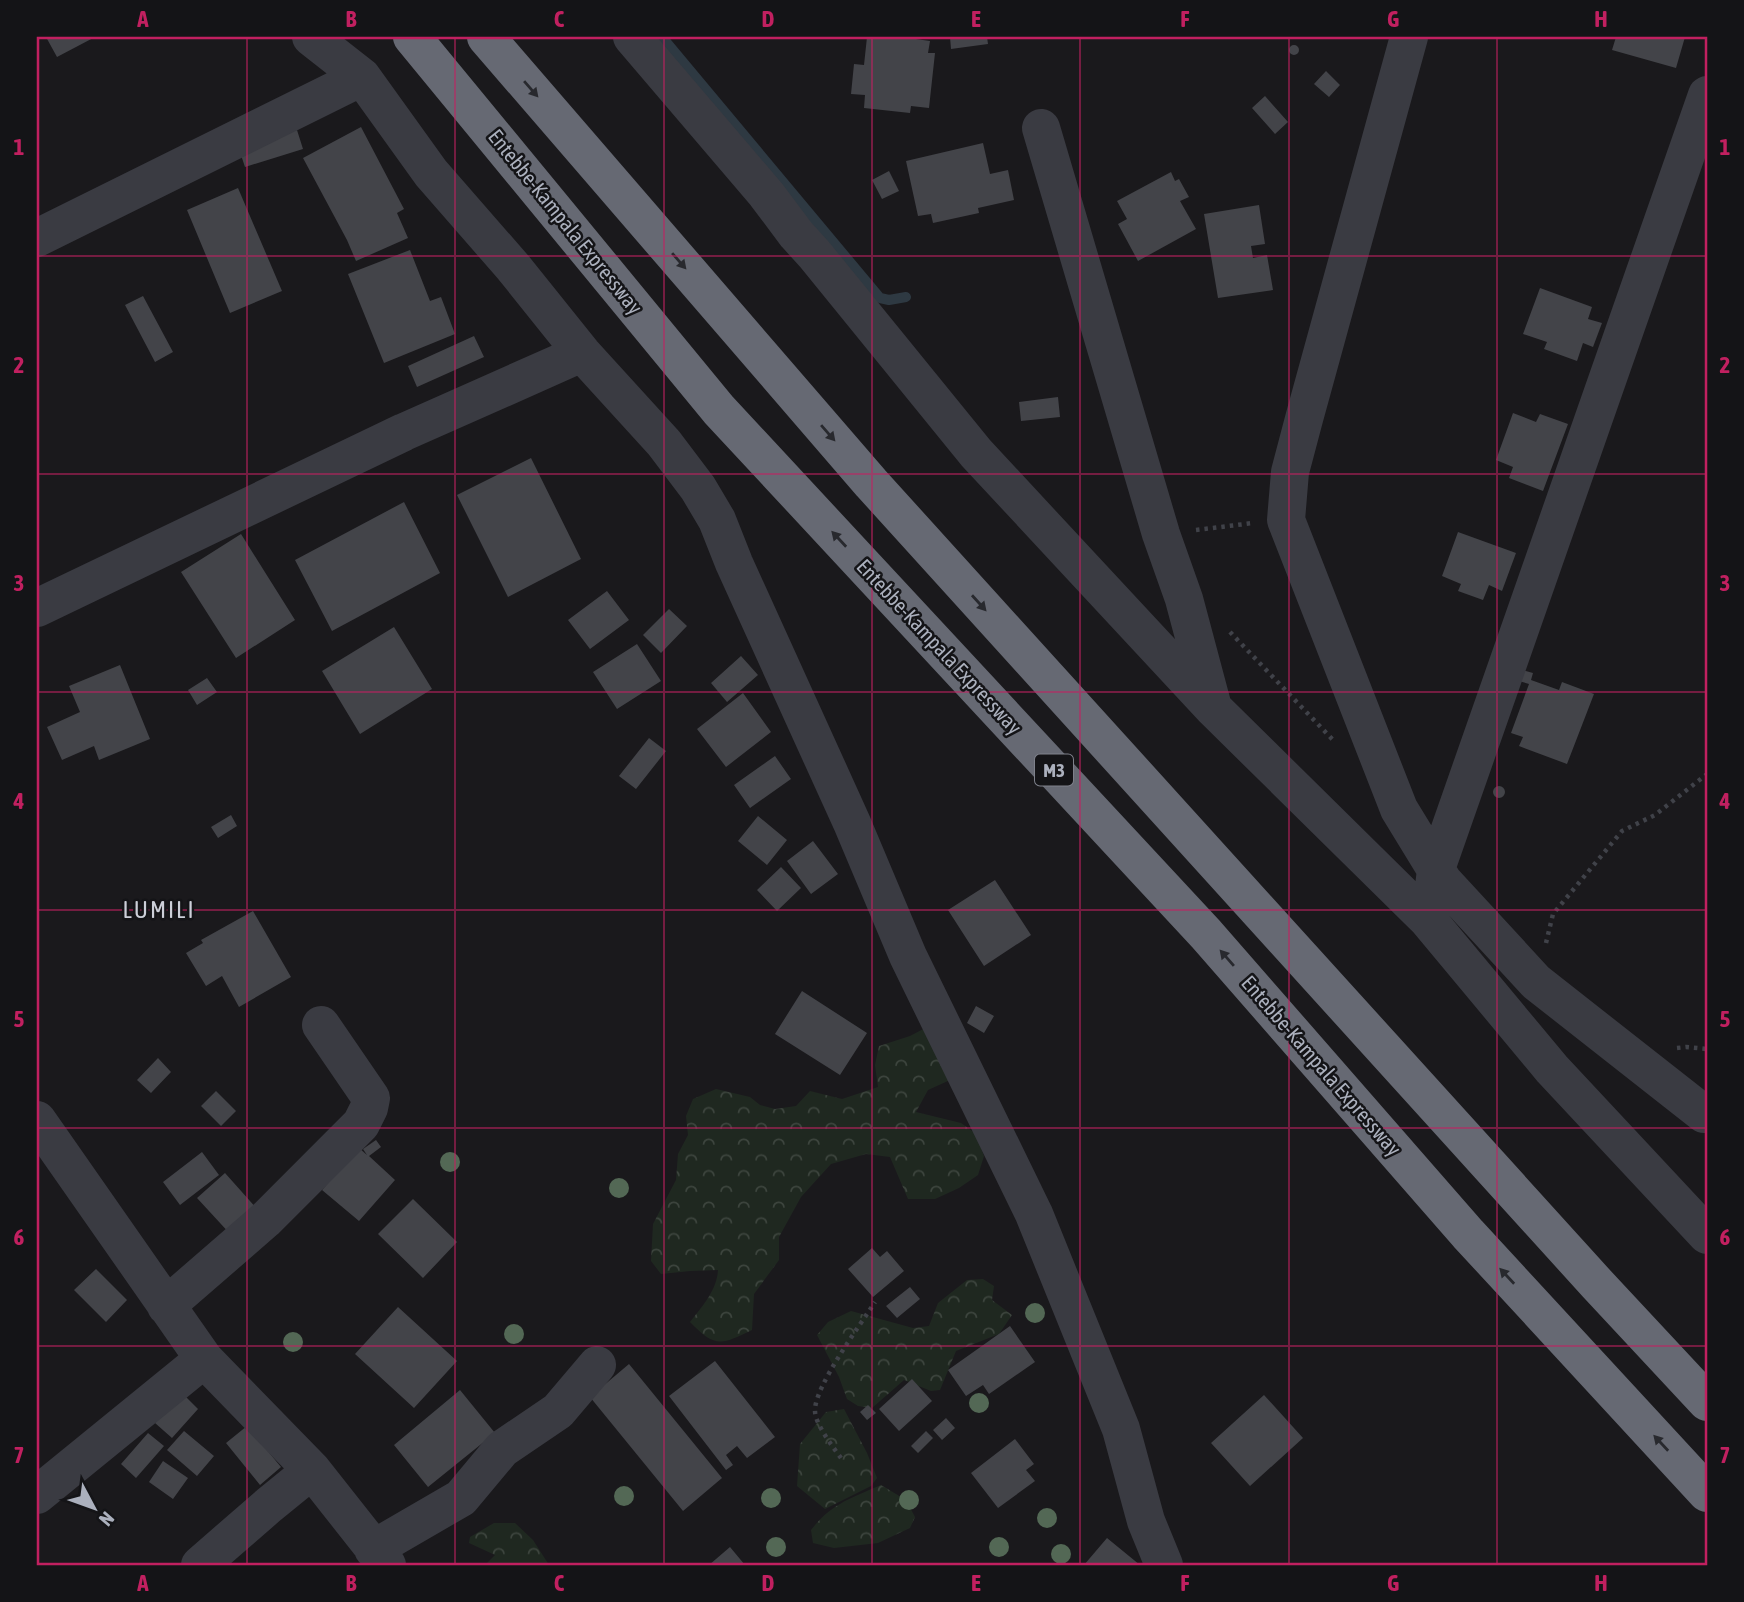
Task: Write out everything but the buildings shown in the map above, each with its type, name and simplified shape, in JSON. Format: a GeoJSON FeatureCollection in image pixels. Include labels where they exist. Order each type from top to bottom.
{"type":"FeatureCollection","features":[{"type":"Feature","properties":{"kind":"highway","name":"Entebbe-Kampala Expressway"},"geometry":{"type":"LineString","coordinates":[[412,37],[719,410],[1206,934],[1468,1234],[1707,1493]]}},
{"type":"Feature","properties":{"kind":"highway"},"geometry":{"type":"LineString","coordinates":[[486,37],[871,483],[1587,1274],[1707,1402]]}},
{"type":"Feature","properties":{"kind":"street"},"geometry":{"type":"LineString","coordinates":[[311,37],[362,77],[431,173],[513,267],[582,353],[664,443],[698,488],[717,520],[908,956],[1034,1214],[1121,1429],[1146,1521],[1164,1565]]}},
{"type":"Feature","properties":{"kind":"street"},"geometry":{"type":"LineString","coordinates":[[632,37],[766,194],[976,453],[1214,709],[1428,920],[1552,1069],[1707,1235]]}},
{"type":"Feature","properties":{"kind":"street"},"geometry":{"type":"LineString","coordinates":[[1409,37],[1290,472],[1286,520],[1399,809],[1443,881],[1536,982],[1707,1114]]}},
{"type":"Feature","properties":{"kind":"street"},"geometry":{"type":"LineString","coordinates":[[37,238],[362,77]]}},
{"type":"Feature","properties":{"kind":"street"},"geometry":{"type":"LineString","coordinates":[[1428,920],[1437,869],[1707,95]]}},
{"type":"Feature","properties":{"kind":"street"},"geometry":{"type":"LineString","coordinates":[[1041,128],[1161,534],[1184,599],[1214,709]]}},
{"type":"Feature","properties":{"kind":"street"},"geometry":{"type":"LineString","coordinates":[[37,608],[404,432],[582,353]]}},
{"type":"Feature","properties":{"kind":"street"},"geometry":{"type":"LineString","coordinates":[[166,1306],[265,1220],[361,1124],[371,1098],[321,1025]]}},
{"type":"Feature","properties":{"kind":"street"},"geometry":{"type":"LineString","coordinates":[[37,1119],[204,1359],[312,1471],[380,1557],[461,1498],[502,1449],[558,1411],[597,1365]]}},
{"type":"Feature","properties":{"kind":"street"},"geometry":{"type":"LineString","coordinates":[[37,1496],[204,1359]]}},
{"type":"Feature","properties":{"kind":"street"},"geometry":{"type":"LineString","coordinates":[[200,1565],[312,1471]]}},
{"type":"Feature","properties":{"kind":"path"},"geometry":{"type":"LineString","coordinates":[[1161,534],[1286,520]]}},
{"type":"Feature","properties":{"kind":"path"},"geometry":{"type":"LineString","coordinates":[[1221,623],[1333,740]]}},
{"type":"Feature","properties":{"kind":"path"},"geometry":{"type":"LineString","coordinates":[[1536,982],[1553,914],[1622,831],[1655,815],[1707,774]]}},
{"type":"Feature","properties":{"kind":"path"},"geometry":{"type":"LineString","coordinates":[[841,1458],[826,1438],[815,1412],[820,1390],[875,1302]]}},
{"type":"Feature","properties":{"kind":"green space"},"geometry":{"type":"Polygon","coordinates":[[[933,1024],[950,1080],[928,1090],[916,1112],[961,1123],[975,1133],[984,1156],[978,1175],[935,1199],[908,1199],[890,1157],[866,1154],[831,1164],[801,1197],[779,1237],[779,1260],[754,1294],[752,1330],[725,1341],[712,1340],[706,1336],[690,1322],[712,1291],[718,1270],[661,1274],[651,1261],[653,1224],[676,1180],[678,1154],[688,1135],[686,1116],[693,1099],[716,1089],[750,1097],[760,1105],[775,1109],[796,1106],[810,1091],[842,1099],[878,1087],[875,1065],[879,1046],[910,1036],[933,1024]]]}},
{"type":"Feature","properties":{"kind":"green space"},"geometry":{"type":"Polygon","coordinates":[[[983,1279],[994,1286],[992,1300],[1012,1315],[999,1334],[956,1351],[940,1390],[931,1391],[904,1380],[872,1408],[858,1406],[847,1399],[817,1335],[828,1322],[851,1311],[913,1328],[929,1326],[938,1303],[967,1280],[983,1279]]]}},
{"type":"Feature","properties":{"kind":"green space"},"geometry":{"type":"Polygon","coordinates":[[[844,1409],[877,1478],[871,1486],[825,1509],[797,1486],[800,1444],[826,1412],[844,1409]]]}},
{"type":"Feature","properties":{"kind":"green space"},"geometry":{"type":"Polygon","coordinates":[[[881,1485],[906,1500],[915,1517],[910,1528],[878,1543],[834,1548],[813,1543],[811,1530],[826,1514],[842,1503],[881,1485]]]}},
{"type":"Feature","properties":{"kind":"green space"},"geometry":{"type":"Polygon","coordinates":[[[494,1523],[515,1523],[533,1540],[549,1565],[485,1565],[495,1555],[469,1543],[470,1537],[494,1523]]]}},
{"type":"Feature","properties":{"kind":"waterway"},"geometry":{"type":"LineString","coordinates":[[662,37],[880,298],[889,300],[906,297]]}},
{"type":"Feature","properties":{"kind":"district","name":"LUMILI"},"geometry":{"type":"Point","coordinates":[159,910]}}]}
